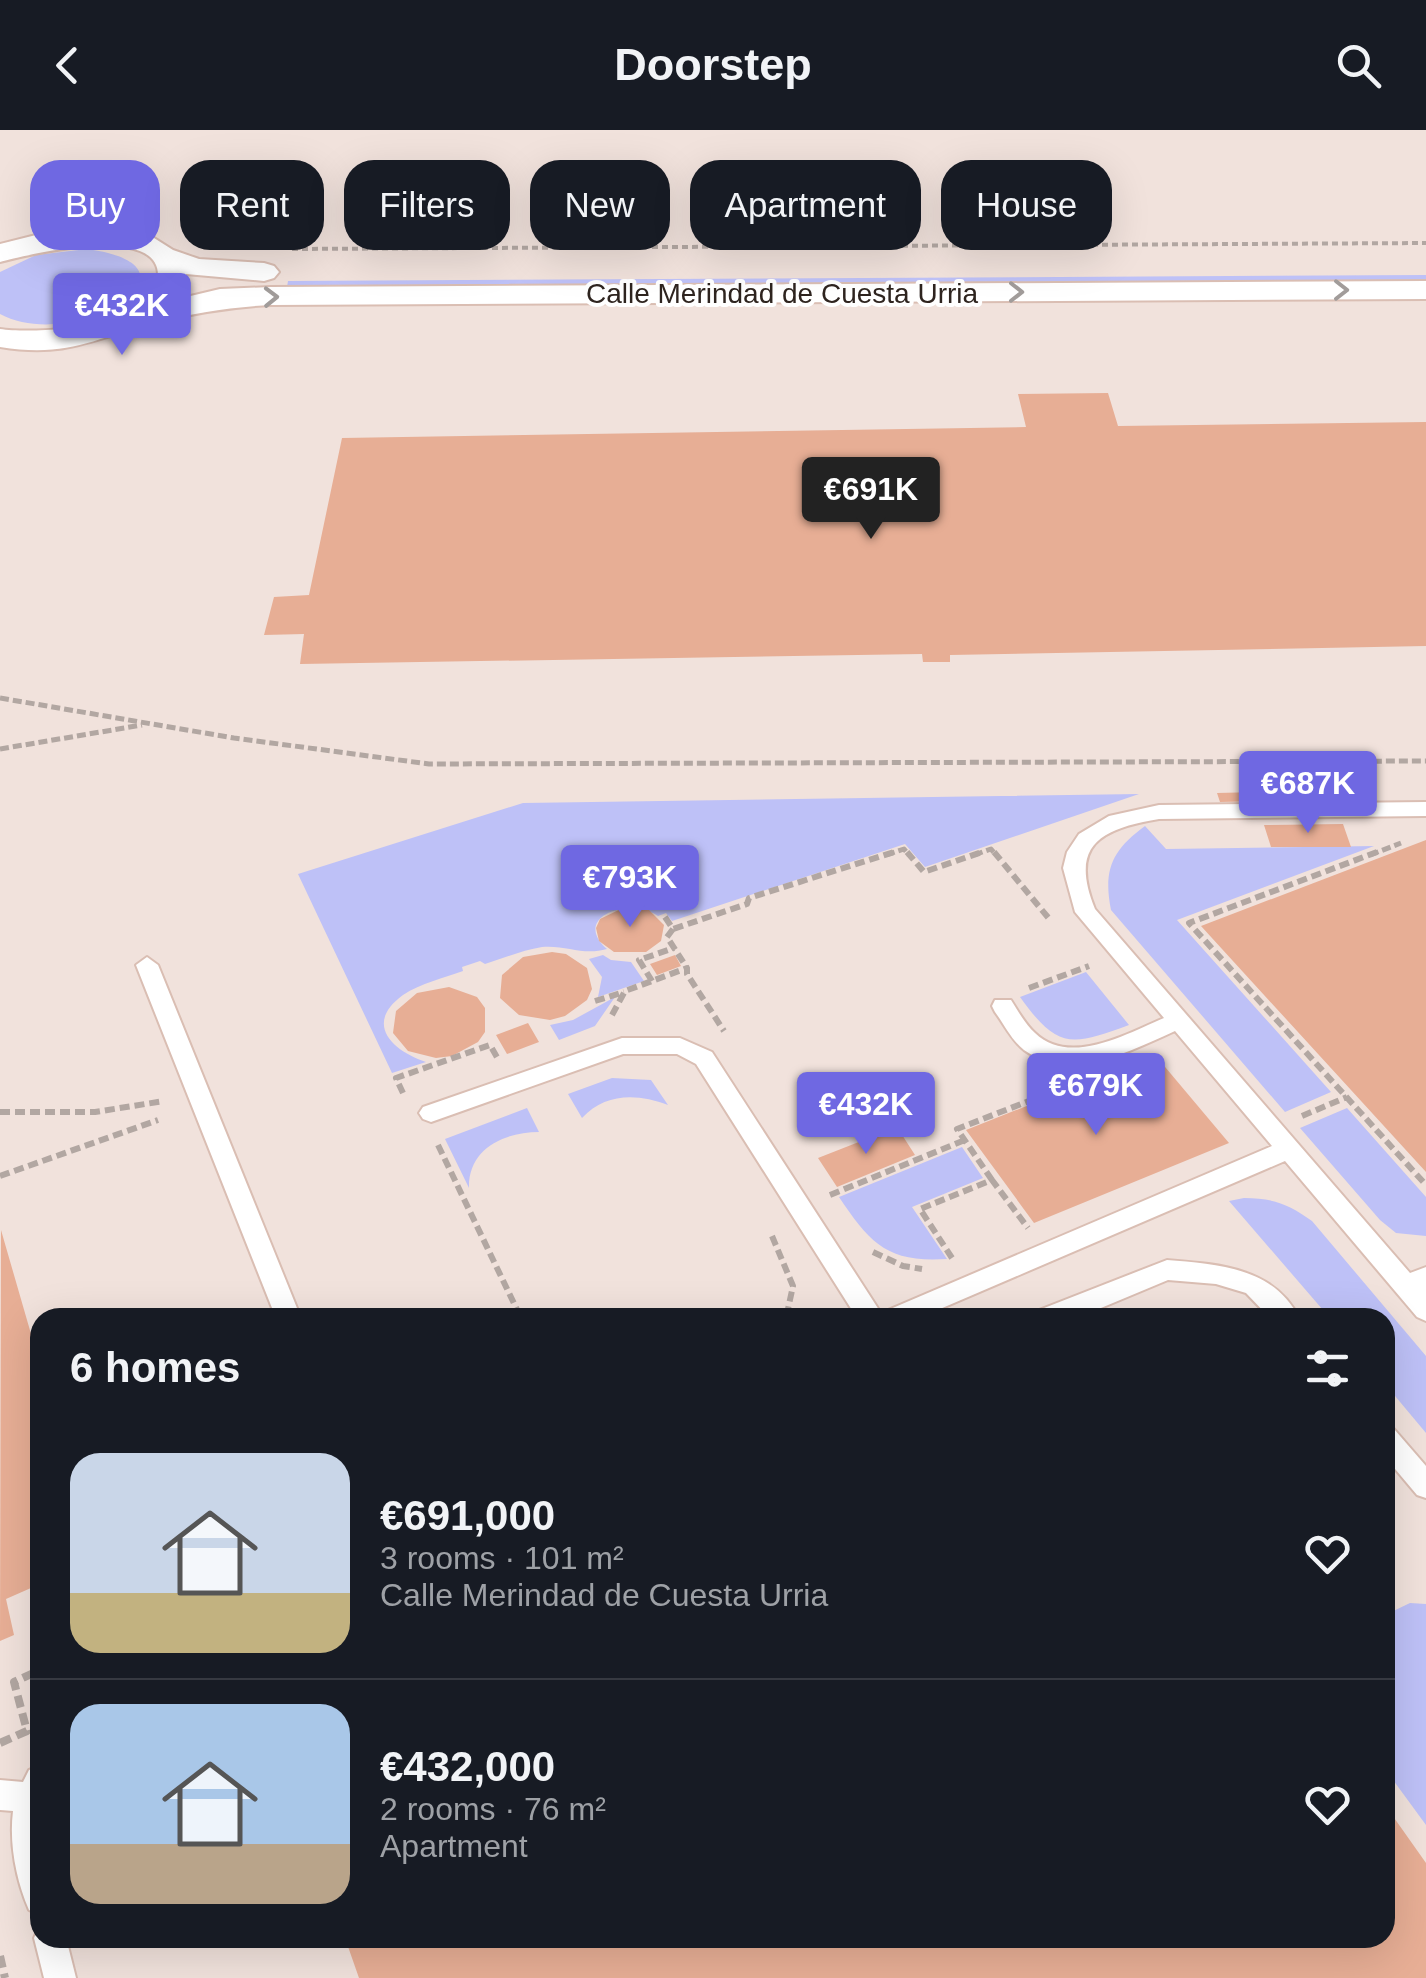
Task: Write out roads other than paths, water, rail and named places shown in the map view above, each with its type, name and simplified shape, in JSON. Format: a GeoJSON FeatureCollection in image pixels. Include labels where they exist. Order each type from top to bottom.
{"type":"FeatureCollection","features":[{"type":"Feature","properties":{"kind":"street","name":"Calle Merindad de Cuesta Urria"},"geometry":{"type":"LineString","coordinates":[[0,253],[50,238],[84,236],[128,241],[160,256],[214,270],[278,272],[1426,266]]}},
{"type":"Feature","properties":{"kind":"street"},"geometry":{"type":"LineString","coordinates":[[141,317],[169,290],[171,272],[160,256]]}},
{"type":"Feature","properties":{"kind":"street","name":"Calle Merindad de Cuesta Urria"},"geometry":{"type":"LineString","coordinates":[[0,338],[55,342],[87,337],[141,317],[220,298],[271,296],[1426,290]]}},
{"type":"Feature","properties":{"kind":"lane"},"geometry":{"type":"LineString","coordinates":[[1426,809],[1159,812],[1115,818],[1085,839],[1073,862],[1074,890],[1080,901],[1287,1150],[1416,1282],[1426,1310]]}},
{"type":"Feature","properties":{"kind":"lane"},"geometry":{"type":"LineString","coordinates":[[148,965],[285,1308]]}},
{"type":"Feature","properties":{"kind":"lane"},"geometry":{"type":"LineString","coordinates":[[1003,1006],[1029,1041],[1050,1055],[1079,1056],[1178,1021]]}},
{"type":"Feature","properties":{"kind":"lane"},"geometry":{"type":"LineString","coordinates":[[431,1113],[622,1046],[680,1046],[704,1058],[864,1308]]}},
{"type":"Feature","properties":{"kind":"lane"},"geometry":{"type":"LineString","coordinates":[[915,1308],[1287,1150]]}},
{"type":"Feature","properties":{"kind":"lane"},"geometry":{"type":"LineString","coordinates":[[1073,1308],[1167,1270],[1216,1274],[1254,1285],[1277,1308]]}},
{"type":"Feature","properties":{"kind":"lane"},"geometry":{"type":"LineString","coordinates":[[1395,1448],[1426,1486]]}},
{"type":"Feature","properties":{"kind":"lane"},"geometry":{"type":"LineString","coordinates":[[0,1795],[30,1790]]}},
{"type":"Feature","properties":{"kind":"lane"},"geometry":{"type":"LineString","coordinates":[[30,1812],[24,1836],[30,1860]]}},
{"type":"Feature","properties":{"kind":"lane"},"geometry":{"type":"LineString","coordinates":[[52,1948],[60,1978]]}}]}
